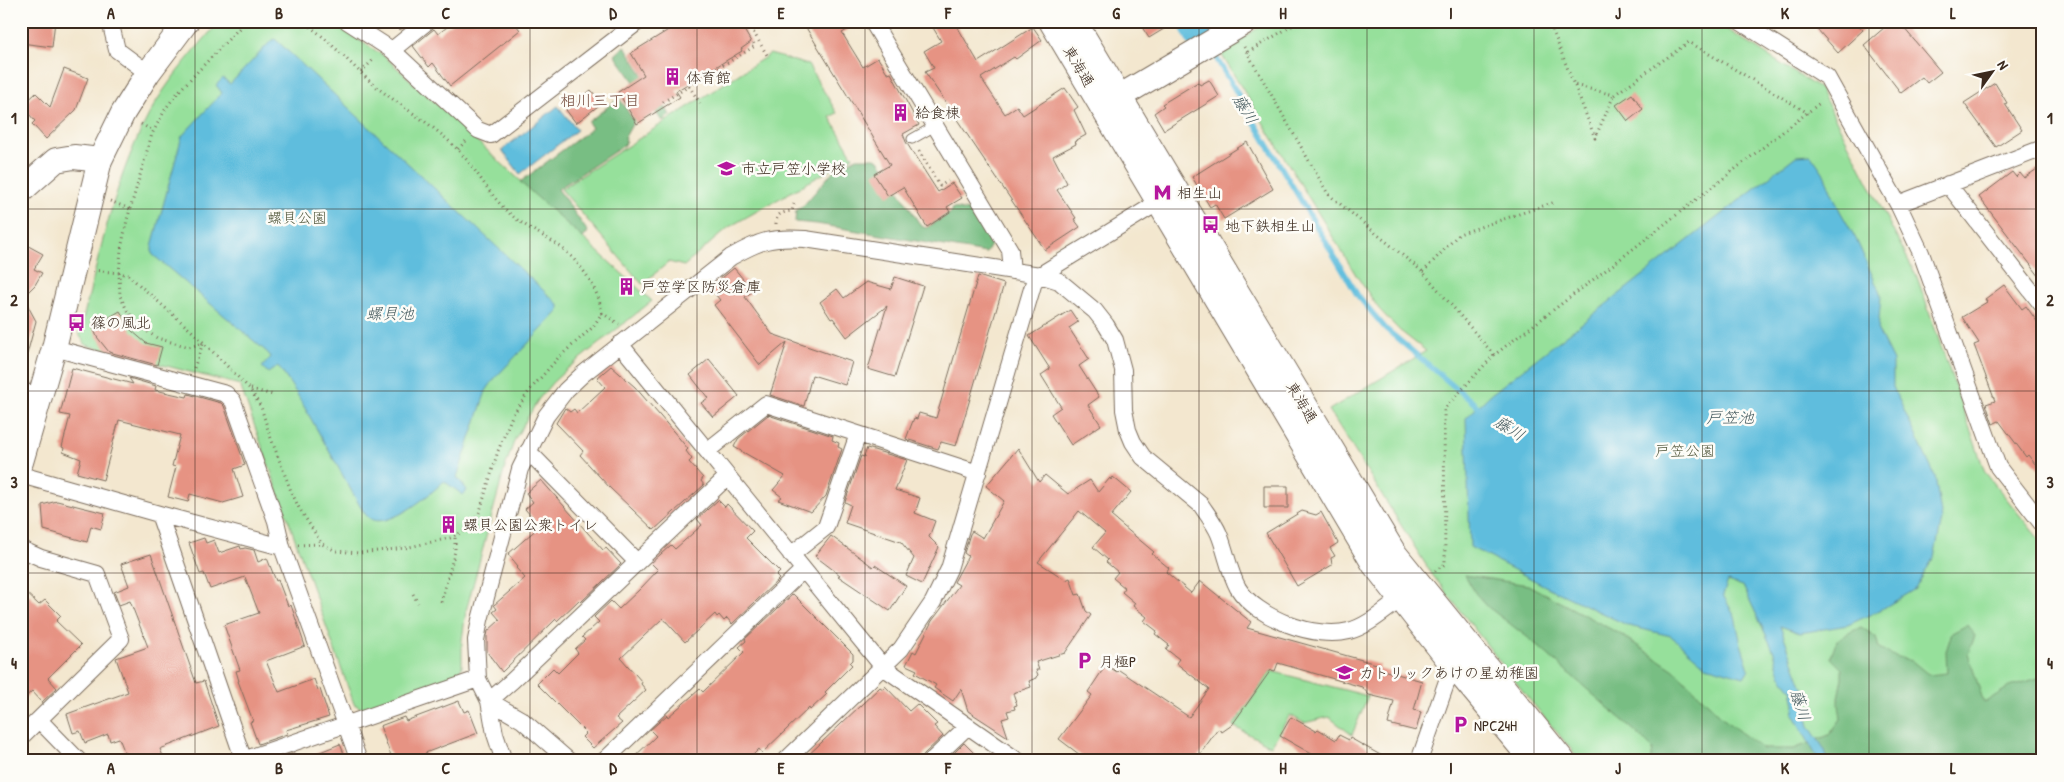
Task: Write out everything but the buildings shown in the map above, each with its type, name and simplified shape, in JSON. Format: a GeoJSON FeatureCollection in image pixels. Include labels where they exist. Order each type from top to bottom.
{"type":"FeatureCollection","features":[{"type":"Feature","properties":{"kind":"main road","name":"東海通"},"geometry":{"type":"LineString","coordinates":[[1052,21],[1110,102],[1167,197],[1393,553],[1409,592],[1453,664],[1534,761]]}},
{"type":"Feature","properties":{"kind":"main road","name":"東海通"},"geometry":{"type":"LineString","coordinates":[[1073,21],[1110,102]]}},
{"type":"Feature","properties":{"kind":"main road","name":"東海通"},"geometry":{"type":"LineString","coordinates":[[1409,592],[1562,761]]}},
{"type":"Feature","properties":{"kind":"street"},"geometry":{"type":"LineString","coordinates":[[110,21],[118,50],[148,73]]}},
{"type":"Feature","properties":{"kind":"street"},"geometry":{"type":"LineString","coordinates":[[347,21],[392,50],[478,130],[491,135],[638,21]]}},
{"type":"Feature","properties":{"kind":"street"},"geometry":{"type":"LineString","coordinates":[[392,50],[428,21]]}},
{"type":"Feature","properties":{"kind":"street"},"geometry":{"type":"LineString","coordinates":[[872,21],[1010,250],[1012,272]]}},
{"type":"Feature","properties":{"kind":"street"},"geometry":{"type":"LineString","coordinates":[[21,462],[31,395],[54,348],[100,160],[123,113],[183,23]]}},
{"type":"Feature","properties":{"kind":"street"},"geometry":{"type":"LineString","coordinates":[[1749,24],[1827,77],[1898,204],[1921,252],[1998,467],[2043,525]]}},
{"type":"Feature","properties":{"kind":"street"},"geometry":{"type":"LineString","coordinates":[[1110,102],[1240,25]]}},
{"type":"Feature","properties":{"kind":"street"},"geometry":{"type":"LineString","coordinates":[[1898,204],[2043,148]]}},
{"type":"Feature","properties":{"kind":"street"},"geometry":{"type":"LineString","coordinates":[[21,191],[56,160],[74,157],[100,160]]}},
{"type":"Feature","properties":{"kind":"street"},"geometry":{"type":"LineString","coordinates":[[1948,184],[2043,306]]}},
{"type":"Feature","properties":{"kind":"street"},"geometry":{"type":"LineString","coordinates":[[785,761],[883,668],[917,626],[937,593],[949,568],[1038,275],[1167,197]]}},
{"type":"Feature","properties":{"kind":"street"},"geometry":{"type":"LineString","coordinates":[[504,761],[495,734],[489,701],[478,678],[476,640],[520,469],[546,416],[566,390],[620,344],[731,257],[755,243],[780,238],[805,239],[1038,275],[1059,281],[1095,311],[1115,340],[1123,370],[1124,410],[1128,430],[1133,442],[1143,457],[1201,505],[1218,532],[1237,587],[1247,601],[1272,619],[1322,634],[1349,632],[1364,625],[1409,592]]}},
{"type":"Feature","properties":{"kind":"street"},"geometry":{"type":"LineString","coordinates":[[620,344],[883,668],[1018,761]]}},
{"type":"Feature","properties":{"kind":"street"},"geometry":{"type":"LineString","coordinates":[[54,348],[226,394],[233,401],[276,521],[289,546],[359,761]]}},
{"type":"Feature","properties":{"kind":"street"},"geometry":{"type":"LineString","coordinates":[[707,451],[766,404],[978,473]]}},
{"type":"Feature","properties":{"kind":"street"},"geometry":{"type":"LineString","coordinates":[[791,555],[826,527],[858,434]]}},
{"type":"Feature","properties":{"kind":"street"},"geometry":{"type":"LineString","coordinates":[[528,451],[637,562]]}},
{"type":"Feature","properties":{"kind":"street"},"geometry":{"type":"LineString","coordinates":[[21,475],[159,514],[289,546]]}},
{"type":"Feature","properties":{"kind":"street"},"geometry":{"type":"LineString","coordinates":[[489,701],[727,477]]}},
{"type":"Feature","properties":{"kind":"street"},"geometry":{"type":"LineString","coordinates":[[159,514],[242,760],[478,678]]}},
{"type":"Feature","properties":{"kind":"street"},"geometry":{"type":"LineString","coordinates":[[21,549],[41,558],[97,574],[121,639],[21,737]]}},
{"type":"Feature","properties":{"kind":"street"},"geometry":{"type":"LineString","coordinates":[[604,761],[803,570]]}},
{"type":"Feature","properties":{"kind":"street"},"geometry":{"type":"LineString","coordinates":[[1420,761],[1453,664]]}},
{"type":"Feature","properties":{"kind":"street"},"geometry":{"type":"LineString","coordinates":[[489,701],[522,720],[569,761]]}},
{"type":"Feature","properties":{"kind":"street"},"geometry":{"type":"LineString","coordinates":[[38,720],[78,761]]}},
{"type":"Feature","properties":{"kind":"street"},"geometry":{"type":"LineString","coordinates":[[931,761],[968,726]]}},
{"type":"Feature","properties":{"kind":"lane"},"geometry":{"type":"LineString","coordinates":[[912,139],[935,126]]}},
{"type":"Feature","properties":{"kind":"path"},"geometry":{"type":"LineString","coordinates":[[204,343],[189,347],[157,338],[142,328],[128,312],[120,296],[121,249],[130,209],[153,131],[166,108],[179,91],[246,21]]}},
{"type":"Feature","properties":{"kind":"path"},"geometry":{"type":"LineString","coordinates":[[302,21],[339,50],[378,88],[418,116],[458,149],[495,199],[517,221],[562,249],[575,260],[590,280],[598,296],[602,313],[624,327]]}},
{"type":"Feature","properties":{"kind":"path"},"geometry":{"type":"LineString","coordinates":[[1248,52],[1300,21]]}},
{"type":"Feature","properties":{"kind":"path"},"geometry":{"type":"LineString","coordinates":[[1549,21],[1595,138],[1614,95],[1688,42],[1808,112]]}},
{"type":"Feature","properties":{"kind":"path"},"geometry":{"type":"LineString","coordinates":[[1240,25],[1248,52],[1328,194],[1423,272],[1494,355]]}},
{"type":"Feature","properties":{"kind":"path"},"geometry":{"type":"LineString","coordinates":[[751,28],[768,55]]}},
{"type":"Feature","properties":{"kind":"path"},"geometry":{"type":"LineString","coordinates":[[663,102],[756,46],[752,40]]}},
{"type":"Feature","properties":{"kind":"path"},"geometry":{"type":"LineString","coordinates":[[1574,85],[1614,95]]}},
{"type":"Feature","properties":{"kind":"path"},"geometry":{"type":"LineString","coordinates":[[690,87],[699,101]]}},
{"type":"Feature","properties":{"kind":"path"},"geometry":{"type":"LineString","coordinates":[[1409,592],[1445,564],[1444,410],[1494,355],[1835,91]]}},
{"type":"Feature","properties":{"kind":"path"},"geometry":{"type":"LineString","coordinates":[[140,124],[153,131]]}},
{"type":"Feature","properties":{"kind":"path"},"geometry":{"type":"LineString","coordinates":[[912,139],[940,186],[945,185],[949,181],[944,173]]}},
{"type":"Feature","properties":{"kind":"path"},"geometry":{"type":"LineString","coordinates":[[110,202],[130,209]]}},
{"type":"Feature","properties":{"kind":"path"},"geometry":{"type":"LineString","coordinates":[[1423,272],[1458,234],[1555,202]]}},
{"type":"Feature","properties":{"kind":"path"},"geometry":{"type":"LineString","coordinates":[[777,227],[777,216],[780,213],[792,211],[794,204]]}},
{"type":"Feature","properties":{"kind":"path"},"geometry":{"type":"LineString","coordinates":[[92,270],[128,275],[204,343],[250,389],[261,407],[269,434],[299,508],[322,544]]}},
{"type":"Feature","properties":{"kind":"path"},"geometry":{"type":"LineString","coordinates":[[289,546],[322,544],[336,551],[359,553],[405,548],[455,536],[474,523],[480,511],[498,451],[512,416],[559,357],[593,326],[602,313]]}},
{"type":"Feature","properties":{"kind":"path"},"geometry":{"type":"LineString","coordinates":[[192,372],[204,343]]}},
{"type":"Feature","properties":{"kind":"path"},"geometry":{"type":"LineString","coordinates":[[250,389],[273,395]]}},
{"type":"Feature","properties":{"kind":"path"},"geometry":{"type":"LineString","coordinates":[[441,602],[455,550],[455,536]]}},
{"type":"Feature","properties":{"kind":"path"},"geometry":{"type":"LineString","coordinates":[[413,594],[418,603]]}},
{"type":"Feature","properties":{"kind":"green space","name":"螺貝公園"},"geometry":{"type":"Polygon","coordinates":[[[220,21],[329,21],[384,56],[652,301],[552,383],[538,400],[515,439],[505,467],[466,611],[462,640],[462,667],[457,675],[363,709],[354,704],[240,385],[86,345],[79,334],[110,215],[129,157],[141,129],[170,81],[220,21]]]}},
{"type":"Feature","properties":{"kind":"green space","name":"戸笠公園"},"geometry":{"type":"Polygon","coordinates":[[[1269,21],[1714,21],[1820,89],[1917,277],[1985,472],[2043,544],[2043,761],[1581,761],[1529,699],[1431,573],[1329,410],[1426,351],[1399,330],[1379,309],[1356,275],[1220,52],[1269,21]]]}},
{"type":"Feature","properties":{"kind":"green space"},"geometry":{"type":"Polygon","coordinates":[[[625,46],[662,106],[666,108],[670,115],[662,121],[615,55],[625,46]]]}},
{"type":"Feature","properties":{"kind":"green space"},"geometry":{"type":"Polygon","coordinates":[[[770,54],[808,65],[837,113],[830,117],[853,157],[729,227],[684,266],[669,262],[642,284],[561,189],[770,54]]]}},
{"type":"Feature","properties":{"kind":"green space"},"geometry":{"type":"Polygon","coordinates":[[[619,98],[634,121],[625,137],[626,144],[558,189],[588,232],[583,238],[520,182],[592,128],[588,122],[619,98]]]}},
{"type":"Feature","properties":{"kind":"green space"},"geometry":{"type":"Polygon","coordinates":[[[857,158],[875,158],[880,161],[921,226],[926,228],[951,213],[953,208],[968,211],[974,209],[994,240],[986,253],[817,224],[795,222],[796,210],[803,206],[835,169],[857,158]]]}},
{"type":"Feature","properties":{"kind":"green space"},"geometry":{"type":"Polygon","coordinates":[[[1465,575],[1528,585],[1620,634],[1674,670],[1727,722],[1763,749],[1794,749],[1829,735],[1841,719],[1838,698],[1842,669],[1831,658],[1838,641],[1845,635],[1861,627],[1876,637],[1879,648],[1892,655],[1912,661],[1929,675],[1947,673],[1946,651],[1952,633],[1967,625],[1975,636],[1968,654],[1984,703],[2009,687],[2038,678],[2043,682],[2043,761],[1651,761],[1653,749],[1637,733],[1531,640],[1488,607],[1476,594],[1465,575]]]}},
{"type":"Feature","properties":{"kind":"green space"},"geometry":{"type":"Polygon","coordinates":[[[1271,671],[1368,696],[1352,735],[1329,717],[1304,723],[1290,715],[1271,746],[1233,726],[1271,671]]]}},
{"type":"Feature","properties":{"kind":"water","name":"螺貝池"},"geometry":{"type":"Polygon","coordinates":[[[275,39],[559,305],[559,311],[495,378],[486,391],[457,477],[467,490],[463,495],[444,481],[411,508],[401,514],[381,521],[373,520],[365,514],[297,394],[278,366],[268,373],[262,367],[271,357],[268,353],[152,254],[152,246],[182,136],[222,93],[216,85],[223,78],[230,84],[275,39]]]}},
{"type":"Feature","properties":{"kind":"water"},"geometry":{"type":"Polygon","coordinates":[[[558,106],[577,130],[520,174],[502,150],[558,106]]]}},
{"type":"Feature","properties":{"kind":"water","name":"戸笠池"},"geometry":{"type":"Polygon","coordinates":[[[1811,155],[1823,172],[1881,295],[1878,331],[1893,361],[1893,387],[1935,476],[1942,520],[1934,557],[1915,589],[1882,609],[1848,625],[1800,633],[1780,626],[1805,693],[1805,710],[1809,726],[1825,750],[1828,761],[1819,761],[1793,714],[1795,705],[1792,690],[1780,675],[1774,652],[1743,586],[1728,581],[1723,595],[1735,617],[1749,669],[1744,677],[1706,666],[1671,636],[1629,626],[1547,587],[1470,547],[1466,418],[1490,395],[1796,156],[1811,155]]]}},
{"type":"Feature","properties":{"kind":"waterway","name":"藤川"},"geometry":{"type":"LineString","coordinates":[[1195,21],[1202,35]]}},
{"type":"Feature","properties":{"kind":"waterway","name":"藤川"},"geometry":{"type":"LineString","coordinates":[[1215,56],[1358,296],[1386,329],[1482,410]]}},
{"type":"Feature","properties":{"kind":"place","name":"体育館"},"geometry":{"type":"Point","coordinates":[672,77]}},
{"type":"Feature","properties":{"kind":"place","name":"給食棟"},"geometry":{"type":"Point","coordinates":[901,112]}},
{"type":"Feature","properties":{"kind":"place","name":"市立戸笠小学校"},"geometry":{"type":"Point","coordinates":[727,168]}},
{"type":"Feature","properties":{"kind":"place","name":"相生山"},"geometry":{"type":"Point","coordinates":[1163,192]}},
{"type":"Feature","properties":{"kind":"place","name":"地下鉄相生山"},"geometry":{"type":"Point","coordinates":[1211,225]}},
{"type":"Feature","properties":{"kind":"place","name":"戸笠学区防災倉庫"},"geometry":{"type":"Point","coordinates":[627,286]}},
{"type":"Feature","properties":{"kind":"place","name":"篠の風北"},"geometry":{"type":"Point","coordinates":[77,322]}},
{"type":"Feature","properties":{"kind":"place","name":"螺貝公園公衆トイレ"},"geometry":{"type":"Point","coordinates":[449,524]}},
{"type":"Feature","properties":{"kind":"place","name":"月極P"},"geometry":{"type":"Point","coordinates":[1085,661]}},
{"type":"Feature","properties":{"kind":"place","name":"カトリックあけの星幼稚園"},"geometry":{"type":"Point","coordinates":[1345,672]}},
{"type":"Feature","properties":{"kind":"place","name":"NPC24H"},"geometry":{"type":"Point","coordinates":[1460,725]}},
{"type":"Feature","properties":{"kind":"district","name":"相川三丁目"},"geometry":{"type":"Point","coordinates":[600,100]}}]}
